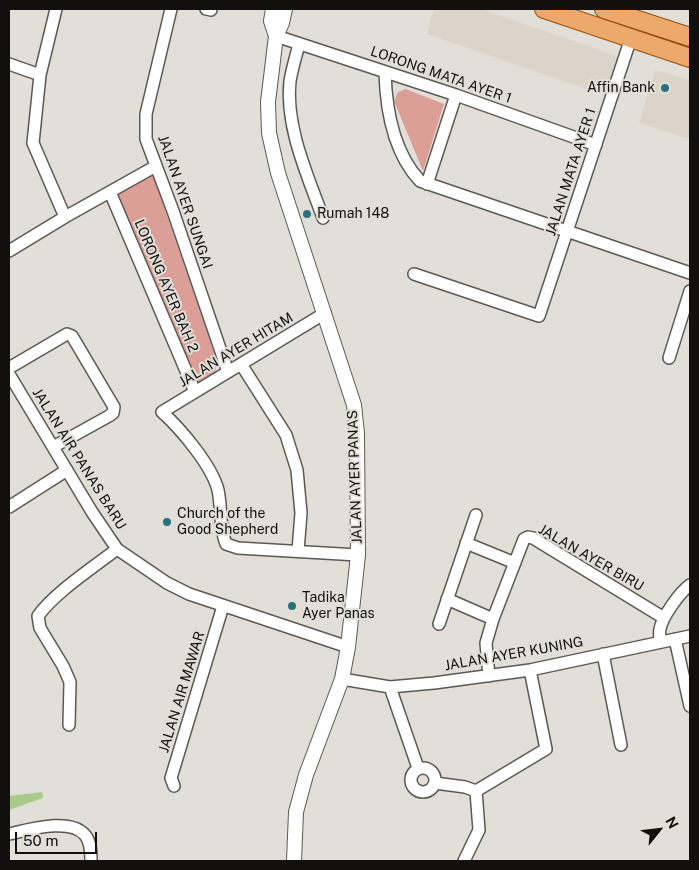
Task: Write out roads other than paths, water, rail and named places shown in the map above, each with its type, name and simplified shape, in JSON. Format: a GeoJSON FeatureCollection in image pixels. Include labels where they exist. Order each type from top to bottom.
{"type":"FeatureCollection","features":[{"type":"Feature","properties":{"kind":"main road"},"geometry":{"type":"LineString","coordinates":[[544,9],[690,58]]}},
{"type":"Feature","properties":{"kind":"main road"},"geometry":{"type":"LineString","coordinates":[[604,9],[690,37]]}},
{"type":"Feature","properties":{"kind":"street"},"geometry":{"type":"LineString","coordinates":[[56,9],[40,75],[33,143],[65,217]]}},
{"type":"Feature","properties":{"kind":"street","name":"JALAN AYER SUNGAI"},"geometry":{"type":"LineString","coordinates":[[171,9],[146,114],[146,139],[173,211],[228,372]]}},
{"type":"Feature","properties":{"kind":"street","name":"JALAN AYER PANAS"},"geometry":{"type":"LineString","coordinates":[[273,9],[271,21],[276,36]]}},
{"type":"Feature","properties":{"kind":"street","name":"JALAN AYER PANAS"},"geometry":{"type":"LineString","coordinates":[[285,9],[282,23],[276,36],[268,102],[269,133],[278,173],[354,405],[356,419],[358,555],[348,647],[342,679],[306,775],[296,812],[294,861]]}},
{"type":"Feature","properties":{"kind":"street","name":"LORONG MATA AYER 1"},"geometry":{"type":"LineString","coordinates":[[276,36],[456,95],[596,145]]}},
{"type":"Feature","properties":{"kind":"street","name":"JALAN MATA AYER 1"},"geometry":{"type":"LineString","coordinates":[[414,274],[539,316],[631,38]]}},
{"type":"Feature","properties":{"kind":"street"},"geometry":{"type":"LineString","coordinates":[[298,44],[290,82],[292,117],[306,168],[323,218]]}},
{"type":"Feature","properties":{"kind":"street"},"geometry":{"type":"LineString","coordinates":[[9,64],[40,75]]}},
{"type":"Feature","properties":{"kind":"street"},"geometry":{"type":"LineString","coordinates":[[385,72],[385,97],[392,131],[408,168],[420,181],[690,273]]}},
{"type":"Feature","properties":{"kind":"street"},"geometry":{"type":"LineString","coordinates":[[427,184],[456,95]]}},
{"type":"Feature","properties":{"kind":"street"},"geometry":{"type":"LineString","coordinates":[[9,251],[156,166]]}},
{"type":"Feature","properties":{"kind":"street","name":"LORONG AYER BAH 2"},"geometry":{"type":"LineString","coordinates":[[110,192],[195,392]]}},
{"type":"Feature","properties":{"kind":"street"},"geometry":{"type":"LineString","coordinates":[[669,358],[690,290]]}},
{"type":"Feature","properties":{"kind":"street","name":"JALAN AYER HITAM"},"geometry":{"type":"LineString","coordinates":[[298,551],[238,548],[226,544],[222,533],[218,490],[211,473],[175,424],[162,412],[325,313]]}},
{"type":"Feature","properties":{"kind":"street"},"geometry":{"type":"LineString","coordinates":[[9,368],[67,334],[72,336],[114,407],[113,413],[109,416],[53,447]]}},
{"type":"Feature","properties":{"kind":"street"},"geometry":{"type":"LineString","coordinates":[[241,364],[286,435],[297,470],[301,512],[298,551],[358,555]]}},
{"type":"Feature","properties":{"kind":"street","name":"JALAN AIR PANAS BARU"},"geometry":{"type":"LineString","coordinates":[[9,374],[117,549],[167,583],[189,594],[348,647]]}},
{"type":"Feature","properties":{"kind":"street"},"geometry":{"type":"LineString","coordinates":[[9,508],[67,470]]}},
{"type":"Feature","properties":{"kind":"street"},"geometry":{"type":"LineString","coordinates":[[439,624],[476,516]]}},
{"type":"Feature","properties":{"kind":"street","name":"JALAN AYER BIRU"},"geometry":{"type":"LineString","coordinates":[[489,676],[486,643],[493,619],[524,539],[528,537],[664,618]]}},
{"type":"Feature","properties":{"kind":"street"},"geometry":{"type":"LineString","coordinates":[[466,543],[515,563]]}},
{"type":"Feature","properties":{"kind":"street"},"geometry":{"type":"LineString","coordinates":[[69,725],[70,682],[63,666],[40,628],[38,616],[58,595],[117,549]]}},
{"type":"Feature","properties":{"kind":"street"},"geometry":{"type":"LineString","coordinates":[[660,642],[660,630],[664,618],[684,590],[690,585]]}},
{"type":"Feature","properties":{"kind":"street"},"geometry":{"type":"LineString","coordinates":[[447,599],[493,619]]}},
{"type":"Feature","properties":{"kind":"street","name":"JALAN AIR MAWAR"},"geometry":{"type":"LineString","coordinates":[[174,786],[171,778],[223,606]]}},
{"type":"Feature","properties":{"kind":"street","name":"JALAN AYER KUNING"},"geometry":{"type":"LineString","coordinates":[[342,679],[390,687],[489,676],[530,670],[690,636]]}},
{"type":"Feature","properties":{"kind":"street"},"geometry":{"type":"LineString","coordinates":[[675,639],[690,706]]}},
{"type":"Feature","properties":{"kind":"street"},"geometry":{"type":"LineString","coordinates":[[603,654],[620,745]]}},
{"type":"Feature","properties":{"kind":"street"},"geometry":{"type":"LineString","coordinates":[[435,783],[476,791],[546,749],[530,670]]}},
{"type":"Feature","properties":{"kind":"street"},"geometry":{"type":"LineString","coordinates":[[390,687],[418,768]]}},
{"type":"Feature","properties":{"kind":"street"},"geometry":{"type":"LineString","coordinates":[[418,768],[429,769],[434,775],[435,783],[430,790],[422,792],[414,789],[410,778],[418,768]]}},
{"type":"Feature","properties":{"kind":"street"},"geometry":{"type":"LineString","coordinates":[[464,861],[479,830],[476,791]]}},
{"type":"Feature","properties":{"kind":"street"},"geometry":{"type":"LineString","coordinates":[[9,834],[48,826],[75,827],[86,835],[91,861]]}},
{"type":"Feature","properties":{"kind":"place","name":"Affin Bank"},"geometry":{"type":"Point","coordinates":[665,88]}},
{"type":"Feature","properties":{"kind":"place","name":"Rumah 148"},"geometry":{"type":"Point","coordinates":[307,214]}},
{"type":"Feature","properties":{"kind":"place","name":"Church of the Good Shepherd"},"geometry":{"type":"Point","coordinates":[167,522]}},
{"type":"Feature","properties":{"kind":"place","name":"Tadika Ayer Panas"},"geometry":{"type":"Point","coordinates":[292,606]}}]}
